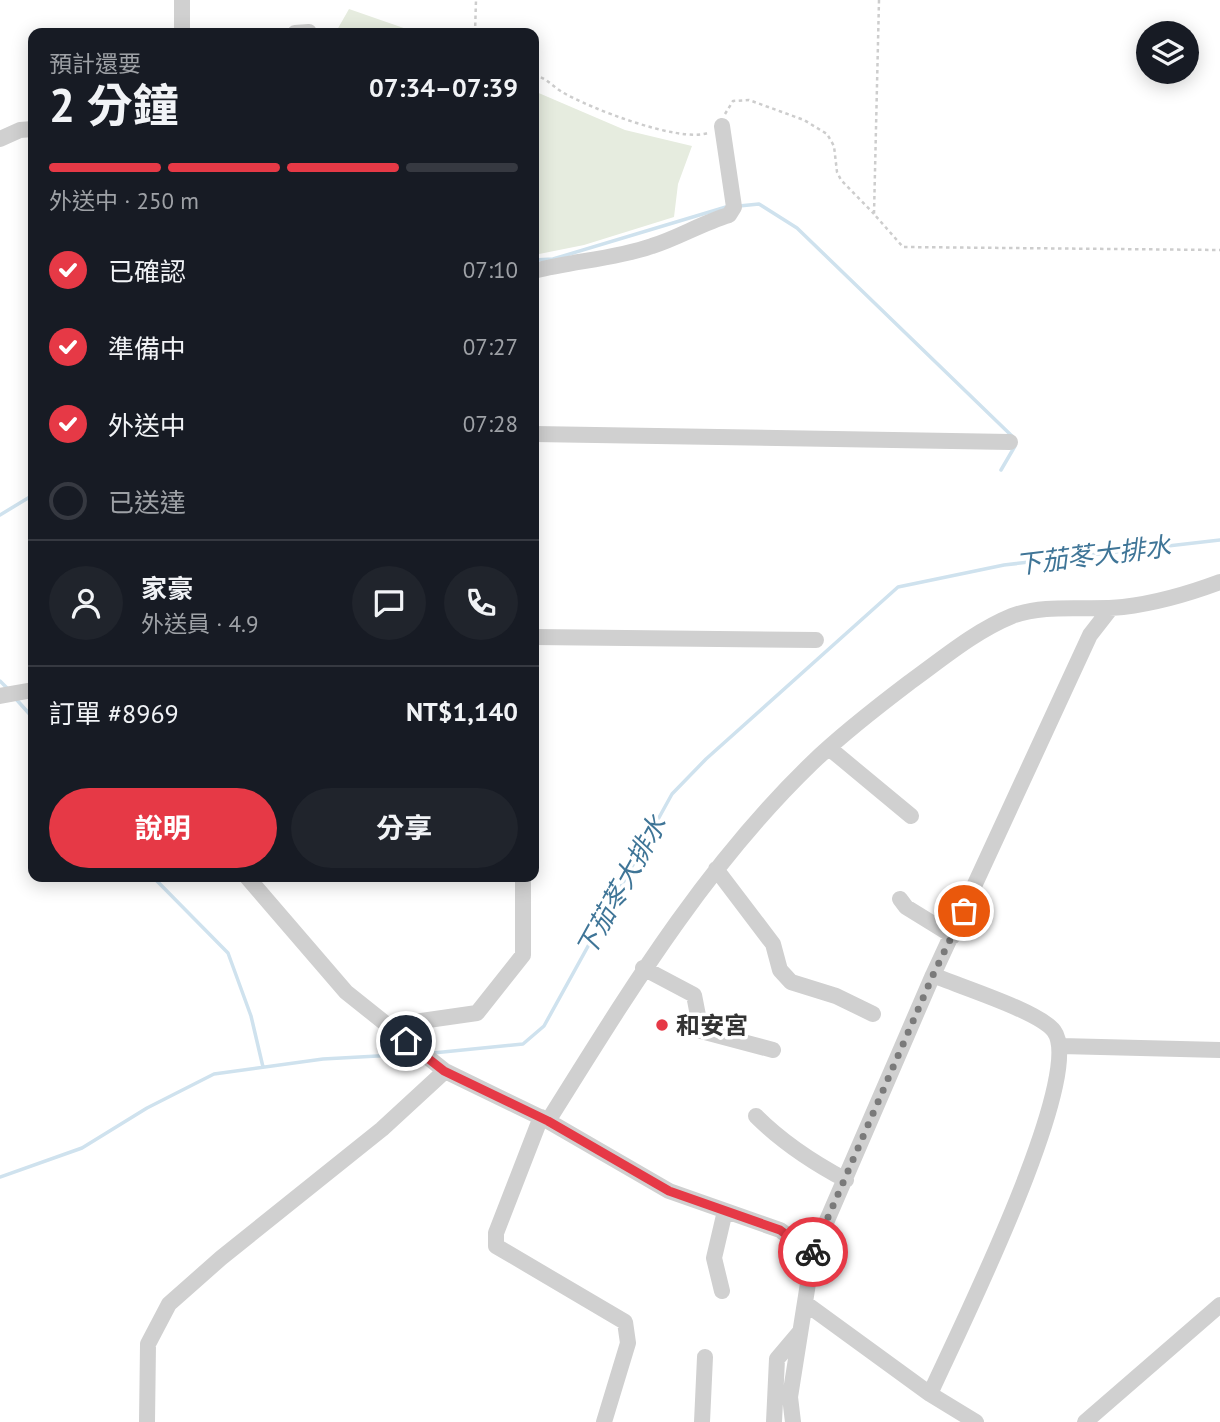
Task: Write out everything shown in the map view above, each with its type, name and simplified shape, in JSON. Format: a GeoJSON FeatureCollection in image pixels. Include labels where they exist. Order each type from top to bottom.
{"type":"FeatureCollection","features":[{"type":"Feature","properties":{"kind":"street"},"geometry":{"type":"LineString","coordinates":[[182,0],[182,28]]}},
{"type":"Feature","properties":{"kind":"street"},"geometry":{"type":"LineString","coordinates":[[539,270],[578,260],[617,256],[655,246],[729,215],[734,208],[722,126]]}},
{"type":"Feature","properties":{"kind":"street"},"geometry":{"type":"LineString","coordinates":[[0,139],[28,129]]}},
{"type":"Feature","properties":{"kind":"street"},"geometry":{"type":"LineString","coordinates":[[539,434],[1010,442]]}},
{"type":"Feature","properties":{"kind":"street"},"geometry":{"type":"LineString","coordinates":[[604,1422],[628,1343],[625,1322],[496,1246],[496,1233],[545,1119],[643,968],[716,869],[774,802],[829,748],[964,642],[1013,615],[1045,610],[1111,608],[1181,597],[1220,582]]}},
{"type":"Feature","properties":{"kind":"street"},"geometry":{"type":"LineString","coordinates":[[793,1422],[790,1397],[809,1262],[933,975],[1090,635],[1111,608]]}},
{"type":"Feature","properties":{"kind":"street"},"geometry":{"type":"LineString","coordinates":[[539,637],[816,640]]}},
{"type":"Feature","properties":{"kind":"street"},"geometry":{"type":"LineString","coordinates":[[2,696],[28,691]]}},
{"type":"Feature","properties":{"kind":"street"},"geometry":{"type":"LineString","coordinates":[[829,748],[911,816]]}},
{"type":"Feature","properties":{"kind":"street"},"geometry":{"type":"LineString","coordinates":[[716,869],[773,944],[780,971],[791,982],[836,996],[873,1014]]}},
{"type":"Feature","properties":{"kind":"street"},"geometry":{"type":"LineString","coordinates":[[251,882],[346,992],[444,1071],[545,1119],[669,1191],[790,1236],[803,1247],[809,1262]]}},
{"type":"Feature","properties":{"kind":"street"},"geometry":{"type":"LineString","coordinates":[[386,1026],[477,1013],[523,955],[523,882]]}},
{"type":"Feature","properties":{"kind":"street"},"geometry":{"type":"LineString","coordinates":[[900,899],[906,907],[953,936]]}},
{"type":"Feature","properties":{"kind":"street"},"geometry":{"type":"LineString","coordinates":[[643,968],[694,995],[701,1031],[773,1050]]}},
{"type":"Feature","properties":{"kind":"street"},"geometry":{"type":"LineString","coordinates":[[930,1394],[1030,1173],[1053,1092],[1061,1046],[1053,1030],[1029,1014],[933,975]]}},
{"type":"Feature","properties":{"kind":"street"},"geometry":{"type":"LineString","coordinates":[[1061,1046],[1220,1050]]}},
{"type":"Feature","properties":{"kind":"street"},"geometry":{"type":"LineString","coordinates":[[147,1422],[148,1344],[169,1304],[221,1258],[382,1129],[444,1071]]}},
{"type":"Feature","properties":{"kind":"street"},"geometry":{"type":"LineString","coordinates":[[755,1116],[777,1137],[807,1159],[846,1180]]}},
{"type":"Feature","properties":{"kind":"street"},"geometry":{"type":"LineString","coordinates":[[722,1292],[714,1258],[725,1211]]}},
{"type":"Feature","properties":{"kind":"street"},"geometry":{"type":"LineString","coordinates":[[805,1303],[930,1394],[975,1422]]}},
{"type":"Feature","properties":{"kind":"street"},"geometry":{"type":"LineString","coordinates":[[1085,1422],[1220,1305]]}},
{"type":"Feature","properties":{"kind":"street"},"geometry":{"type":"LineString","coordinates":[[774,1422],[778,1359],[800,1331]]}},
{"type":"Feature","properties":{"kind":"street"},"geometry":{"type":"LineString","coordinates":[[702,1422],[705,1357]]}},
{"type":"Feature","properties":{"kind":"path"},"geometry":{"type":"LineString","coordinates":[[475,28],[476,0]]}},
{"type":"Feature","properties":{"kind":"path"},"geometry":{"type":"LineString","coordinates":[[879,0],[874,214],[903,247],[1220,250]]}},
{"type":"Feature","properties":{"kind":"shaded area"},"geometry":{"type":"Polygon","coordinates":[[[349,9],[404,28],[338,28],[349,9]]]}},
{"type":"Feature","properties":{"kind":"shaded area"},"geometry":{"type":"Polygon","coordinates":[[[539,93],[625,130],[692,146],[678,184],[674,217],[584,245],[539,254],[539,93]]]}},
{"type":"Feature","properties":{"kind":"waterway"},"geometry":{"type":"LineString","coordinates":[[739,206],[759,204],[797,228],[1013,437]]}},
{"type":"Feature","properties":{"kind":"waterway"},"geometry":{"type":"LineString","coordinates":[[539,260],[553,259],[726,207]]}},
{"type":"Feature","properties":{"kind":"waterway"},"geometry":{"type":"LineString","coordinates":[[1001,470],[1015,446]]}},
{"type":"Feature","properties":{"kind":"waterway"},"geometry":{"type":"LineString","coordinates":[[0,515],[28,498]]}},
{"type":"Feature","properties":{"kind":"waterway","name":"下茄苳大排水"},"geometry":{"type":"LineString","coordinates":[[433,1053],[523,1044],[544,1026],[672,794],[706,759],[898,587],[1004,565],[1220,540]]}},
{"type":"Feature","properties":{"kind":"waterway"},"geometry":{"type":"LineString","coordinates":[[0,681],[9,690]]}},
{"type":"Feature","properties":{"kind":"waterway"},"geometry":{"type":"LineString","coordinates":[[16,699],[28,712]]}},
{"type":"Feature","properties":{"kind":"waterway"},"geometry":{"type":"LineString","coordinates":[[158,882],[228,953],[251,1016],[263,1067]]}},
{"type":"Feature","properties":{"kind":"waterway","name":"下茄苳大排水"},"geometry":{"type":"LineString","coordinates":[[0,1177],[82,1148],[147,1108],[214,1074],[323,1059],[414,1054]]}},
{"type":"Feature","properties":{"kind":"way so far"},"geometry":{"type":"LineString","coordinates":[[813,1252],[933,975],[964,911]]}},
{"type":"Feature","properties":{"kind":"place","name":"和安宮"},"geometry":{"type":"Point","coordinates":[662,1025]}},
{"type":"Feature","properties":{"kind":"route"},"geometry":{"type":"LineString","coordinates":[[406,1041],[444,1071],[548,1121],[622,1167],[669,1191],[780,1230],[803,1247],[809,1262],[813,1252]]}}]}
